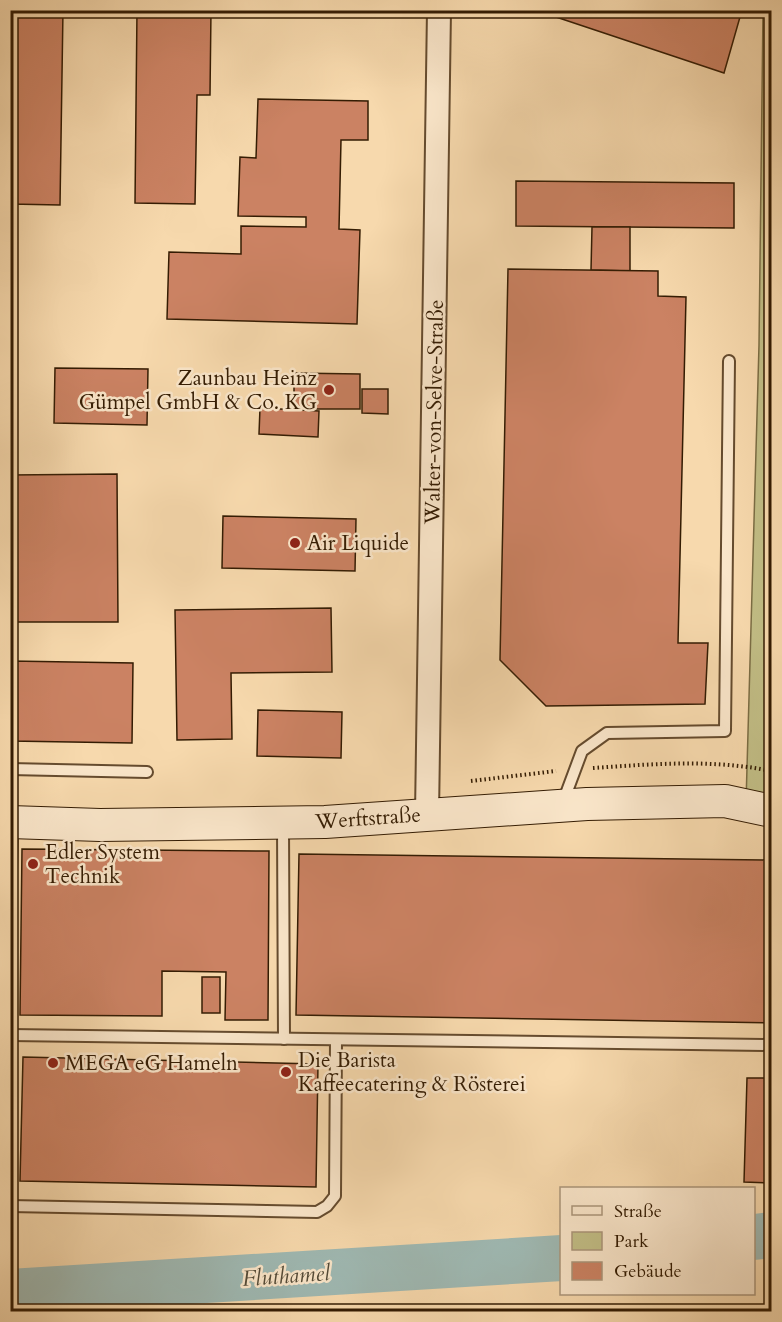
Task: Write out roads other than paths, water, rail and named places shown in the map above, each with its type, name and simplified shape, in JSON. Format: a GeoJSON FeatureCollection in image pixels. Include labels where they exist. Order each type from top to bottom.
{"type":"FeatureCollection","features":[{"type":"Feature","properties":{"kind":"street","name":"Walter-von-Selve-Straße"},"geometry":{"type":"LineString","coordinates":[[428,800],[440,10]]}},
{"type":"Feature","properties":{"kind":"street","name":"Werftstraße"},"geometry":{"type":"LineString","coordinates":[[11,822],[100,825],[283,822],[428,800],[561,806],[725,801],[771,811]]}},
{"type":"Feature","properties":{"kind":"lane"},"geometry":{"type":"LineString","coordinates":[[561,806],[582,751],[607,733],[725,731],[729,361]]}},
{"type":"Feature","properties":{"kind":"lane"},"geometry":{"type":"LineString","coordinates":[[10,769],[147,772]]}},
{"type":"Feature","properties":{"kind":"lane"},"geometry":{"type":"LineString","coordinates":[[10,917],[11,822]]}},
{"type":"Feature","properties":{"kind":"lane"},"geometry":{"type":"LineString","coordinates":[[283,822],[284,1039]]}},
{"type":"Feature","properties":{"kind":"lane"},"geometry":{"type":"LineString","coordinates":[[10,1035],[771,1045]]}},
{"type":"Feature","properties":{"kind":"lane"},"geometry":{"type":"LineString","coordinates":[[10,1206],[317,1212],[327,1206],[335,1196],[336,1040]]}},
{"type":"Feature","properties":{"kind":"waterway","name":"Fluthamel"},"geometry":{"type":"LineString","coordinates":[[755,1237],[772,1235]]}},
{"type":"Feature","properties":{"kind":"waterway","name":"Fluthamel"},"geometry":{"type":"LineString","coordinates":[[10,1292],[560,1258]]}},
{"type":"Feature","properties":{"kind":"place","name":"Zaunbau Heinz Gümpel GmbH & Co. KG"},"geometry":{"type":"Point","coordinates":[329,390]}},
{"type":"Feature","properties":{"kind":"place","name":"Air Liquide"},"geometry":{"type":"Point","coordinates":[295,543]}},
{"type":"Feature","properties":{"kind":"place","name":"Edler System Technik"},"geometry":{"type":"Point","coordinates":[33,864]}},
{"type":"Feature","properties":{"kind":"place","name":"MEGA eG Hameln"},"geometry":{"type":"Point","coordinates":[53,1063]}},
{"type":"Feature","properties":{"kind":"place","name":"Die Barista Kaffeecatering & Rösterei"},"geometry":{"type":"Point","coordinates":[286,1072]}}]}
